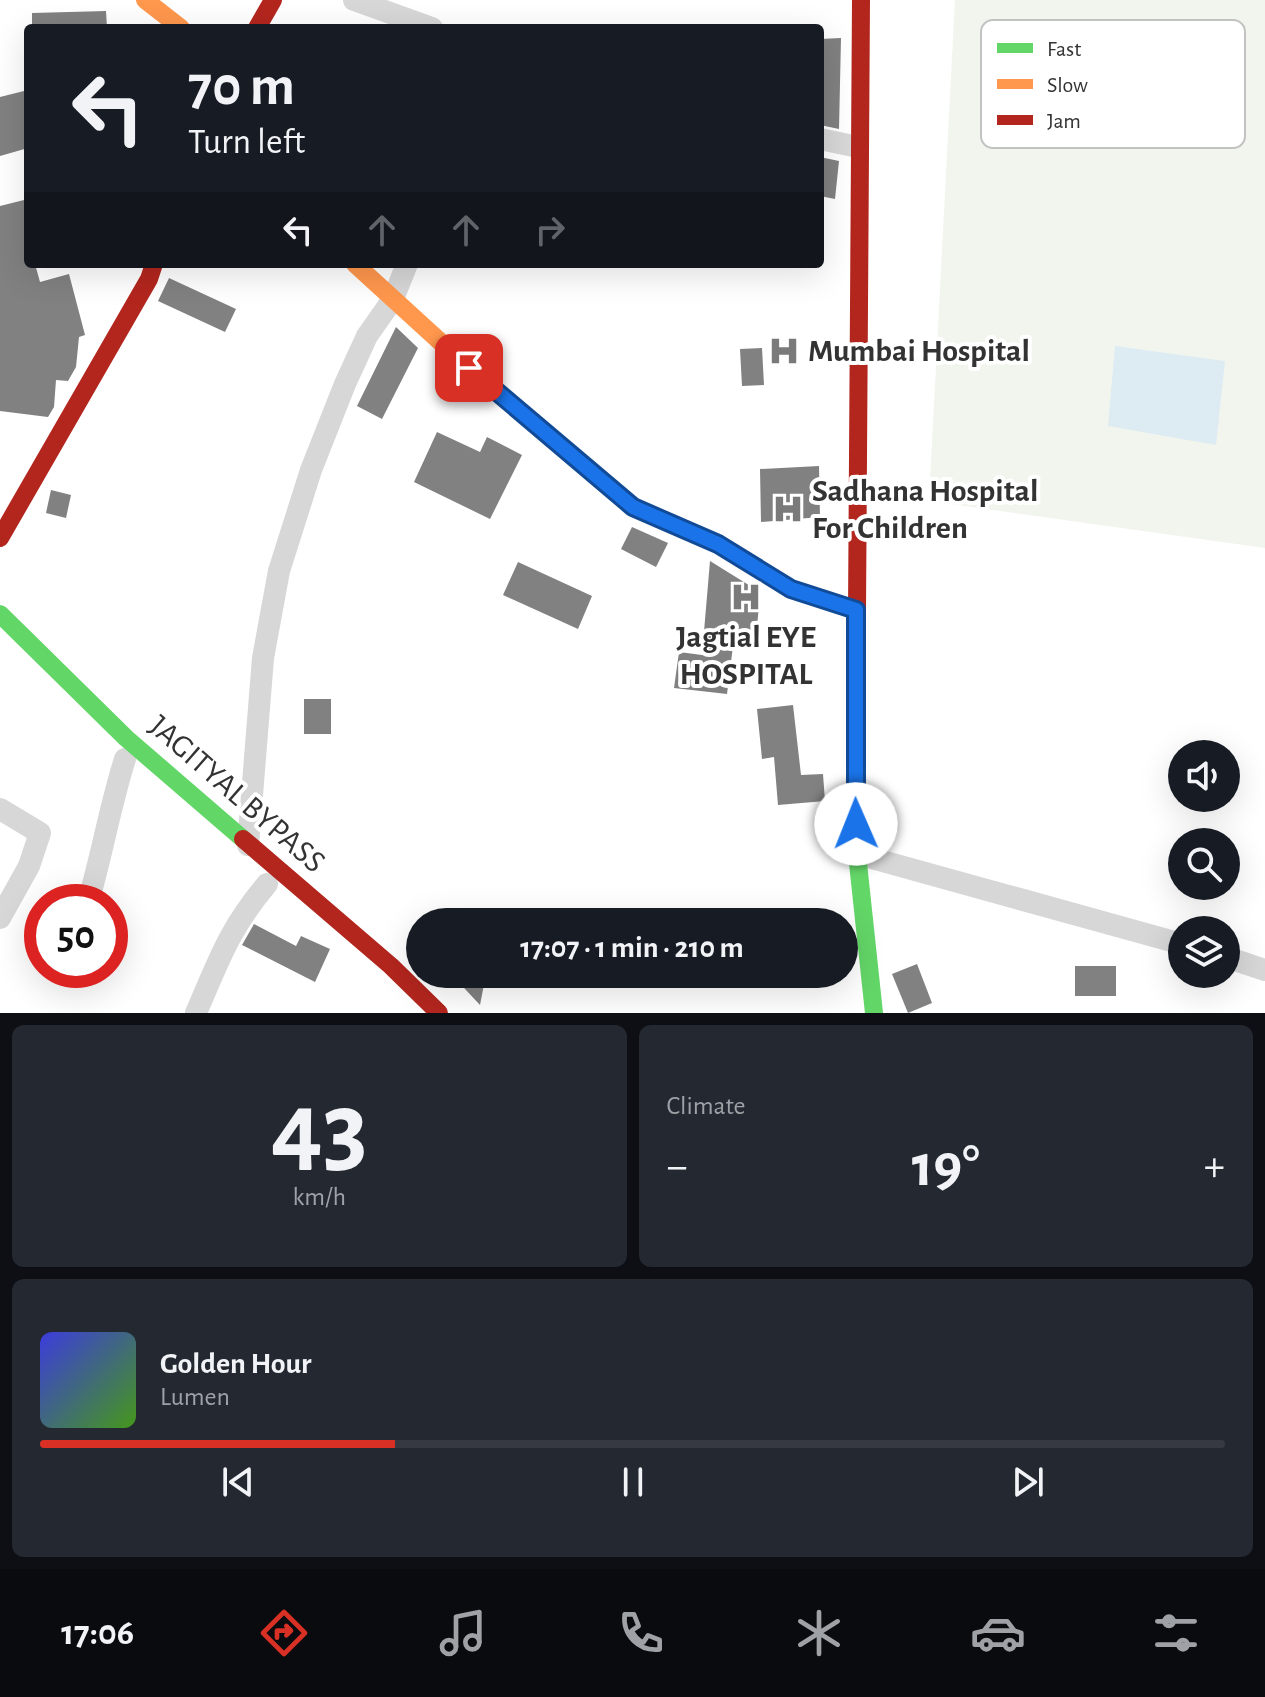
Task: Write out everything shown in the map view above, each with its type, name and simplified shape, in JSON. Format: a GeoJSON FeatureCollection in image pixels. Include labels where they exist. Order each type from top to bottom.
{"type":"FeatureCollection","features":[{"type":"Feature","properties":{"kind":"main road"},"geometry":{"type":"LineString","coordinates":[[145,0],[176,24]]}},
{"type":"Feature","properties":{"kind":"main road"},"geometry":{"type":"LineString","coordinates":[[259,24],[273,0]]}},
{"type":"Feature","properties":{"kind":"main road"},"geometry":{"type":"LineString","coordinates":[[861,0],[857,854],[874,1013]]}},
{"type":"Feature","properties":{"kind":"main road"},"geometry":{"type":"LineString","coordinates":[[0,538],[153,268]]}},
{"type":"Feature","properties":{"kind":"main road"},"geometry":{"type":"LineString","coordinates":[[359,268],[469,368],[633,507],[718,544],[791,589],[856,610]]}},
{"type":"Feature","properties":{"kind":"main road","name":"JAGITYAL BYPASS"},"geometry":{"type":"LineString","coordinates":[[0,614],[126,738],[391,966],[439,1013]]}},
{"type":"Feature","properties":{"kind":"main road","name":"JAGITYAL BYPASS"},"geometry":{"type":"LineString","coordinates":[[83,722],[290,904]]}},
{"type":"Feature","properties":{"kind":"street"},"geometry":{"type":"LineString","coordinates":[[354,0],[391,21]]}},
{"type":"Feature","properties":{"kind":"street"},"geometry":{"type":"LineString","coordinates":[[824,140],[858,147]]}},
{"type":"Feature","properties":{"kind":"street"},"geometry":{"type":"LineString","coordinates":[[248,845],[263,658],[279,571],[311,470],[345,384],[367,336],[393,299],[405,268]]}},
{"type":"Feature","properties":{"kind":"street"},"geometry":{"type":"LineString","coordinates":[[93,884],[105,843],[110,805],[125,759]]}},
{"type":"Feature","properties":{"kind":"street"},"geometry":{"type":"LineString","coordinates":[[0,809],[40,833],[29,866],[0,918]]}},
{"type":"Feature","properties":{"kind":"street"},"geometry":{"type":"LineString","coordinates":[[857,854],[1168,940]]}},
{"type":"Feature","properties":{"kind":"street"},"geometry":{"type":"LineString","coordinates":[[196,1013],[219,954],[240,916],[267,884]]}},
{"type":"Feature","properties":{"kind":"street"},"geometry":{"type":"LineString","coordinates":[[1240,962],[1265,970]]}},
{"type":"Feature","properties":{"kind":"shaded area"},"geometry":{"type":"Polygon","coordinates":[[[955,0],[1265,0],[1265,548],[929,501],[955,0]]]}},
{"type":"Feature","properties":{"kind":"shaded area"},"geometry":{"type":"Polygon","coordinates":[[[1115,346],[1225,361],[1216,445],[1108,426],[1115,346]]]}},
{"type":"Feature","properties":{"kind":"building"},"geometry":{"type":"Polygon","coordinates":[[[106,11],[107,24],[32,24],[32,13],[106,11]]]}},
{"type":"Feature","properties":{"kind":"building"},"geometry":{"type":"Polygon","coordinates":[[[841,38],[839,129],[824,126],[824,39],[841,38]]]}},
{"type":"Feature","properties":{"kind":"building"},"geometry":{"type":"Polygon","coordinates":[[[24,91],[24,149],[0,156],[0,97],[24,91]]]}},
{"type":"Feature","properties":{"kind":"building"},"geometry":{"type":"Polygon","coordinates":[[[824,158],[839,161],[835,199],[824,197],[824,158]]]}},
{"type":"Feature","properties":{"kind":"building"},"geometry":{"type":"Polygon","coordinates":[[[24,200],[24,268],[36,268],[40,282],[69,274],[85,335],[79,337],[76,367],[68,381],[56,380],[54,407],[48,417],[0,411],[0,206],[24,200]]]}},
{"type":"Feature","properties":{"kind":"building"},"geometry":{"type":"Polygon","coordinates":[[[169,278],[236,309],[225,332],[158,301],[169,278]]]}},
{"type":"Feature","properties":{"kind":"building"},"geometry":{"type":"Polygon","coordinates":[[[396,327],[418,348],[382,419],[357,406],[396,327]]]}},
{"type":"Feature","properties":{"kind":"building"},"geometry":{"type":"Polygon","coordinates":[[[762,348],[764,385],[742,386],[740,349],[762,348]]]}},
{"type":"Feature","properties":{"kind":"building"},"geometry":{"type":"Polygon","coordinates":[[[437,432],[480,452],[487,437],[522,455],[490,519],[414,482],[437,432]]]}},
{"type":"Feature","properties":{"kind":"building"},"geometry":{"type":"Polygon","coordinates":[[[819,466],[820,517],[761,522],[760,469],[819,466]]]}},
{"type":"Feature","properties":{"kind":"building"},"geometry":{"type":"Polygon","coordinates":[[[51,490],[71,495],[66,518],[46,513],[51,490]]]}},
{"type":"Feature","properties":{"kind":"building"},"geometry":{"type":"Polygon","coordinates":[[[632,527],[668,543],[656,567],[621,549],[632,527]]]}},
{"type":"Feature","properties":{"kind":"building"},"geometry":{"type":"Polygon","coordinates":[[[710,561],[760,592],[756,640],[734,638],[727,694],[674,688],[679,652],[702,655],[710,561]]]}},
{"type":"Feature","properties":{"kind":"building"},"geometry":{"type":"Polygon","coordinates":[[[518,562],[592,596],[578,629],[503,595],[518,562]]]}},
{"type":"Feature","properties":{"kind":"building"},"geometry":{"type":"Polygon","coordinates":[[[304,699],[331,699],[331,734],[304,734],[304,699]]]}},
{"type":"Feature","properties":{"kind":"building"},"geometry":{"type":"Polygon","coordinates":[[[793,705],[801,775],[823,774],[825,801],[778,805],[774,757],[762,759],[757,709],[793,705]]]}},
{"type":"Feature","properties":{"kind":"building"},"geometry":{"type":"Polygon","coordinates":[[[254,924],[296,946],[301,936],[330,949],[315,982],[242,945],[254,924]]]}},
{"type":"Feature","properties":{"kind":"building"},"geometry":{"type":"Polygon","coordinates":[[[917,964],[932,1003],[908,1013],[892,974],[917,964]]]}},
{"type":"Feature","properties":{"kind":"building"},"geometry":{"type":"Polygon","coordinates":[[[1075,966],[1116,966],[1116,996],[1075,996],[1075,966]]]}},
{"type":"Feature","properties":{"kind":"building"},"geometry":{"type":"Polygon","coordinates":[[[464,988],[483,988],[480,1005],[464,988]]]}},
{"type":"Feature","properties":{"kind":"traffic: fast"},"geometry":{"type":"LineString","coordinates":[[857,611],[857,854],[874,1013]]}},
{"type":"Feature","properties":{"kind":"traffic: fast"},"geometry":{"type":"LineString","coordinates":[[0,614],[126,738],[243,839]]}},
{"type":"Feature","properties":{"kind":"traffic: slow"},"geometry":{"type":"LineString","coordinates":[[145,0],[176,24]]}},
{"type":"Feature","properties":{"kind":"traffic: slow"},"geometry":{"type":"LineString","coordinates":[[359,268],[469,368],[633,507],[718,544],[791,589],[856,610]]}},
{"type":"Feature","properties":{"kind":"traffic: jam"},"geometry":{"type":"LineString","coordinates":[[259,24],[273,0]]}},
{"type":"Feature","properties":{"kind":"traffic: jam"},"geometry":{"type":"LineString","coordinates":[[857,611],[861,0]]}},
{"type":"Feature","properties":{"kind":"traffic: jam"},"geometry":{"type":"LineString","coordinates":[[0,538],[153,268]]}},
{"type":"Feature","properties":{"kind":"traffic: jam"},"geometry":{"type":"LineString","coordinates":[[243,839],[391,966],[439,1013]]}},
{"type":"Feature","properties":{"kind":"place","name":"Mumbai Hospital"},"geometry":{"type":"Point","coordinates":[784,351]}},
{"type":"Feature","properties":{"kind":"place","name":"Sadhana Hospital For Children"},"geometry":{"type":"Point","coordinates":[788,509]}},
{"type":"Feature","properties":{"kind":"place","name":"Jagtial EYE HOSPITAL"},"geometry":{"type":"Point","coordinates":[746,597]}},
{"type":"Feature","properties":{"kind":"route"},"geometry":{"type":"LineString","coordinates":[[469,368],[633,507],[718,544],[791,589],[856,610],[856,824]]}}]}
